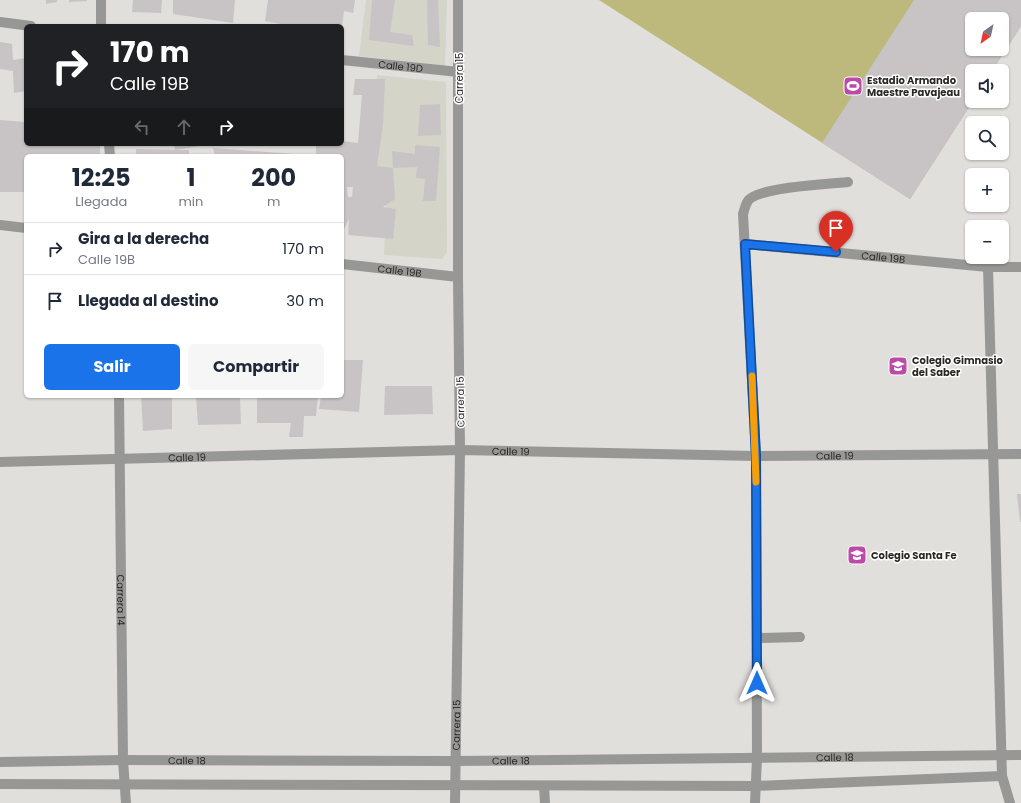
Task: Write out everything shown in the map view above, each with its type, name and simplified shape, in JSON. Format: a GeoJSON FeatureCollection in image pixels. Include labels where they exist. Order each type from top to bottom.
{"type":"FeatureCollection","features":[{"type":"Feature","properties":{"kind":"street"},"geometry":{"type":"LineString","coordinates":[[101,0],[101,24]]}},
{"type":"Feature","properties":{"kind":"street","name":"Carrera 15"},"geometry":{"type":"LineString","coordinates":[[454,803],[460,450],[458,277],[460,72],[458,0]]}},
{"type":"Feature","properties":{"kind":"street"},"geometry":{"type":"LineString","coordinates":[[0,22],[24,25]]}},
{"type":"Feature","properties":{"kind":"street","name":"Calle 19D"},"geometry":{"type":"LineString","coordinates":[[344,60],[460,72]]}},
{"type":"Feature","properties":{"kind":"street"},"geometry":{"type":"LineString","coordinates":[[755,803],[754,786],[757,758],[756,456],[743,214],[745,205],[750,198],[766,191],[848,182]]}},
{"type":"Feature","properties":{"kind":"street"},"geometry":{"type":"LineString","coordinates":[[0,225],[24,228]]}},
{"type":"Feature","properties":{"kind":"street","name":"Calle 19B"},"geometry":{"type":"LineString","coordinates":[[745,244],[988,267],[1021,267]]}},
{"type":"Feature","properties":{"kind":"street","name":"Calle 19B"},"geometry":{"type":"LineString","coordinates":[[344,264],[458,277]]}},
{"type":"Feature","properties":{"kind":"street"},"geometry":{"type":"LineString","coordinates":[[988,267],[1003,754],[1002,776],[1010,803]]}},
{"type":"Feature","properties":{"kind":"street","name":"Carrera 14"},"geometry":{"type":"LineString","coordinates":[[119,398],[123,760],[126,783],[126,803]]}},
{"type":"Feature","properties":{"kind":"street","name":"Calle 19"},"geometry":{"type":"LineString","coordinates":[[0,462],[460,450],[756,456],[994,453],[1021,454]]}},
{"type":"Feature","properties":{"kind":"street"},"geometry":{"type":"LineString","coordinates":[[757,638],[800,637]]}},
{"type":"Feature","properties":{"kind":"street","name":"Calle 18"},"geometry":{"type":"LineString","coordinates":[[0,762],[123,760],[455,761],[1021,755]]}},
{"type":"Feature","properties":{"kind":"street"},"geometry":{"type":"LineString","coordinates":[[0,784],[126,783],[754,786],[1002,776]]}},
{"type":"Feature","properties":{"kind":"street"},"geometry":{"type":"LineString","coordinates":[[544,786],[545,803]]}},
{"type":"Feature","properties":{"kind":"shaded area"},"geometry":{"type":"Polygon","coordinates":[[[366,0],[447,0],[445,66],[359,56],[366,0]]]}},
{"type":"Feature","properties":{"kind":"shaded area","name":"Estadio Armando Maestre Pavajeau"},"geometry":{"type":"Polygon","coordinates":[[[599,0],[1021,0],[1021,26],[1009,45],[1009,12],[965,12],[965,56],[1002,56],[997,64],[965,64],[965,108],[968,108],[910,199],[599,0]]]}},
{"type":"Feature","properties":{"kind":"shaded area"},"geometry":{"type":"Polygon","coordinates":[[[377,75],[446,82],[447,252],[442,259],[384,255],[387,174],[371,171],[377,75]]]}},
{"type":"Feature","properties":{"kind":"building"},"geometry":{"type":"Polygon","coordinates":[[[46,0],[57,0],[57,2],[46,4],[46,0]]]}},
{"type":"Feature","properties":{"kind":"building"},"geometry":{"type":"Polygon","coordinates":[[[69,0],[87,0],[87,1],[69,2],[69,0]]]}},
{"type":"Feature","properties":{"kind":"building"},"geometry":{"type":"Polygon","coordinates":[[[133,0],[162,0],[161,13],[132,12],[133,0]]]}},
{"type":"Feature","properties":{"kind":"building"},"geometry":{"type":"Polygon","coordinates":[[[173,0],[235,0],[233,23],[173,14],[173,0]]]}},
{"type":"Feature","properties":{"kind":"building"},"geometry":{"type":"Polygon","coordinates":[[[268,0],[355,0],[353,13],[344,11],[342,24],[281,24],[265,21],[268,0]]]}},
{"type":"Feature","properties":{"kind":"building"},"geometry":{"type":"Polygon","coordinates":[[[372,0],[395,0],[390,32],[412,35],[414,46],[369,40],[372,0]]]}},
{"type":"Feature","properties":{"kind":"building"},"geometry":{"type":"Polygon","coordinates":[[[427,0],[438,0],[440,47],[428,45],[427,0]]]}},
{"type":"Feature","properties":{"kind":"building"},"geometry":{"type":"Polygon","coordinates":[[[914,0],[1021,0],[1021,26],[1009,45],[1009,12],[965,12],[965,56],[1002,56],[997,64],[965,64],[965,108],[968,108],[910,199],[822,143],[914,0]]]}},
{"type":"Feature","properties":{"kind":"building"},"geometry":{"type":"Polygon","coordinates":[[[0,42],[12,44],[13,60],[24,58],[24,91],[14,93],[13,71],[0,69],[0,42]]]}},
{"type":"Feature","properties":{"kind":"building"},"geometry":{"type":"Polygon","coordinates":[[[355,79],[385,79],[383,125],[377,166],[393,168],[395,199],[383,207],[396,209],[393,239],[348,235],[349,219],[344,229],[344,154],[316,154],[316,146],[344,146],[344,141],[358,143],[362,95],[353,95],[355,79]],[[347,187],[348,197],[352,197],[353,187],[347,187]]]}},
{"type":"Feature","properties":{"kind":"building"},"geometry":{"type":"Polygon","coordinates":[[[440,104],[441,135],[418,136],[420,105],[440,104]]]}},
{"type":"Feature","properties":{"kind":"building"},"geometry":{"type":"Polygon","coordinates":[[[0,120],[24,122],[24,146],[100,146],[100,154],[24,154],[24,192],[0,192],[0,120]]]}},
{"type":"Feature","properties":{"kind":"building"},"geometry":{"type":"Polygon","coordinates":[[[415,145],[440,147],[436,201],[423,201],[425,179],[416,178],[417,167],[393,168],[392,151],[415,154],[415,145]]]}},
{"type":"Feature","properties":{"kind":"building"},"geometry":{"type":"Polygon","coordinates":[[[174,146],[199,146],[175,150],[174,146]]]}},
{"type":"Feature","properties":{"kind":"building"},"geometry":{"type":"Polygon","coordinates":[[[213,148],[294,154],[214,154],[213,148]]]}},
{"type":"Feature","properties":{"kind":"building"},"geometry":{"type":"Polygon","coordinates":[[[136,149],[189,150],[189,154],[136,154],[136,149]]]}},
{"type":"Feature","properties":{"kind":"building"},"geometry":{"type":"Polygon","coordinates":[[[344,360],[363,360],[359,412],[319,409],[321,398],[344,398],[344,360]]]}},
{"type":"Feature","properties":{"kind":"building"},"geometry":{"type":"Polygon","coordinates":[[[385,386],[432,386],[433,414],[384,415],[385,386]]]}},
{"type":"Feature","properties":{"kind":"building"},"geometry":{"type":"Polygon","coordinates":[[[141,398],[172,398],[172,429],[143,431],[141,398]]]}},
{"type":"Feature","properties":{"kind":"building"},"geometry":{"type":"Polygon","coordinates":[[[196,398],[240,398],[241,424],[198,425],[196,398]]]}},
{"type":"Feature","properties":{"kind":"building"},"geometry":{"type":"Polygon","coordinates":[[[257,398],[318,398],[316,416],[304,416],[303,437],[289,437],[291,423],[257,423],[257,398]]]}},
{"type":"Feature","properties":{"kind":"building"},"geometry":{"type":"Polygon","coordinates":[[[1017,494],[1021,494],[1021,522],[1020,522],[1017,494]]]}},
{"type":"Feature","properties":{"kind":"slow traffic"},"geometry":{"type":"LineString","coordinates":[[752,376],[756,482]]}},
{"type":"Feature","properties":{"kind":"place","name":"Estadio Armando Maestre Pavajeau"},"geometry":{"type":"Point","coordinates":[853,86]}},
{"type":"Feature","properties":{"kind":"place","name":"Colegio Gimnasio del Saber"},"geometry":{"type":"Point","coordinates":[898,366]}},
{"type":"Feature","properties":{"kind":"place","name":"Colegio Santa Fe"},"geometry":{"type":"Point","coordinates":[857,555]}},
{"type":"Feature","properties":{"kind":"route"},"geometry":{"type":"LineString","coordinates":[[757,683],[756,456],[745,244],[836,252]]}}]}
